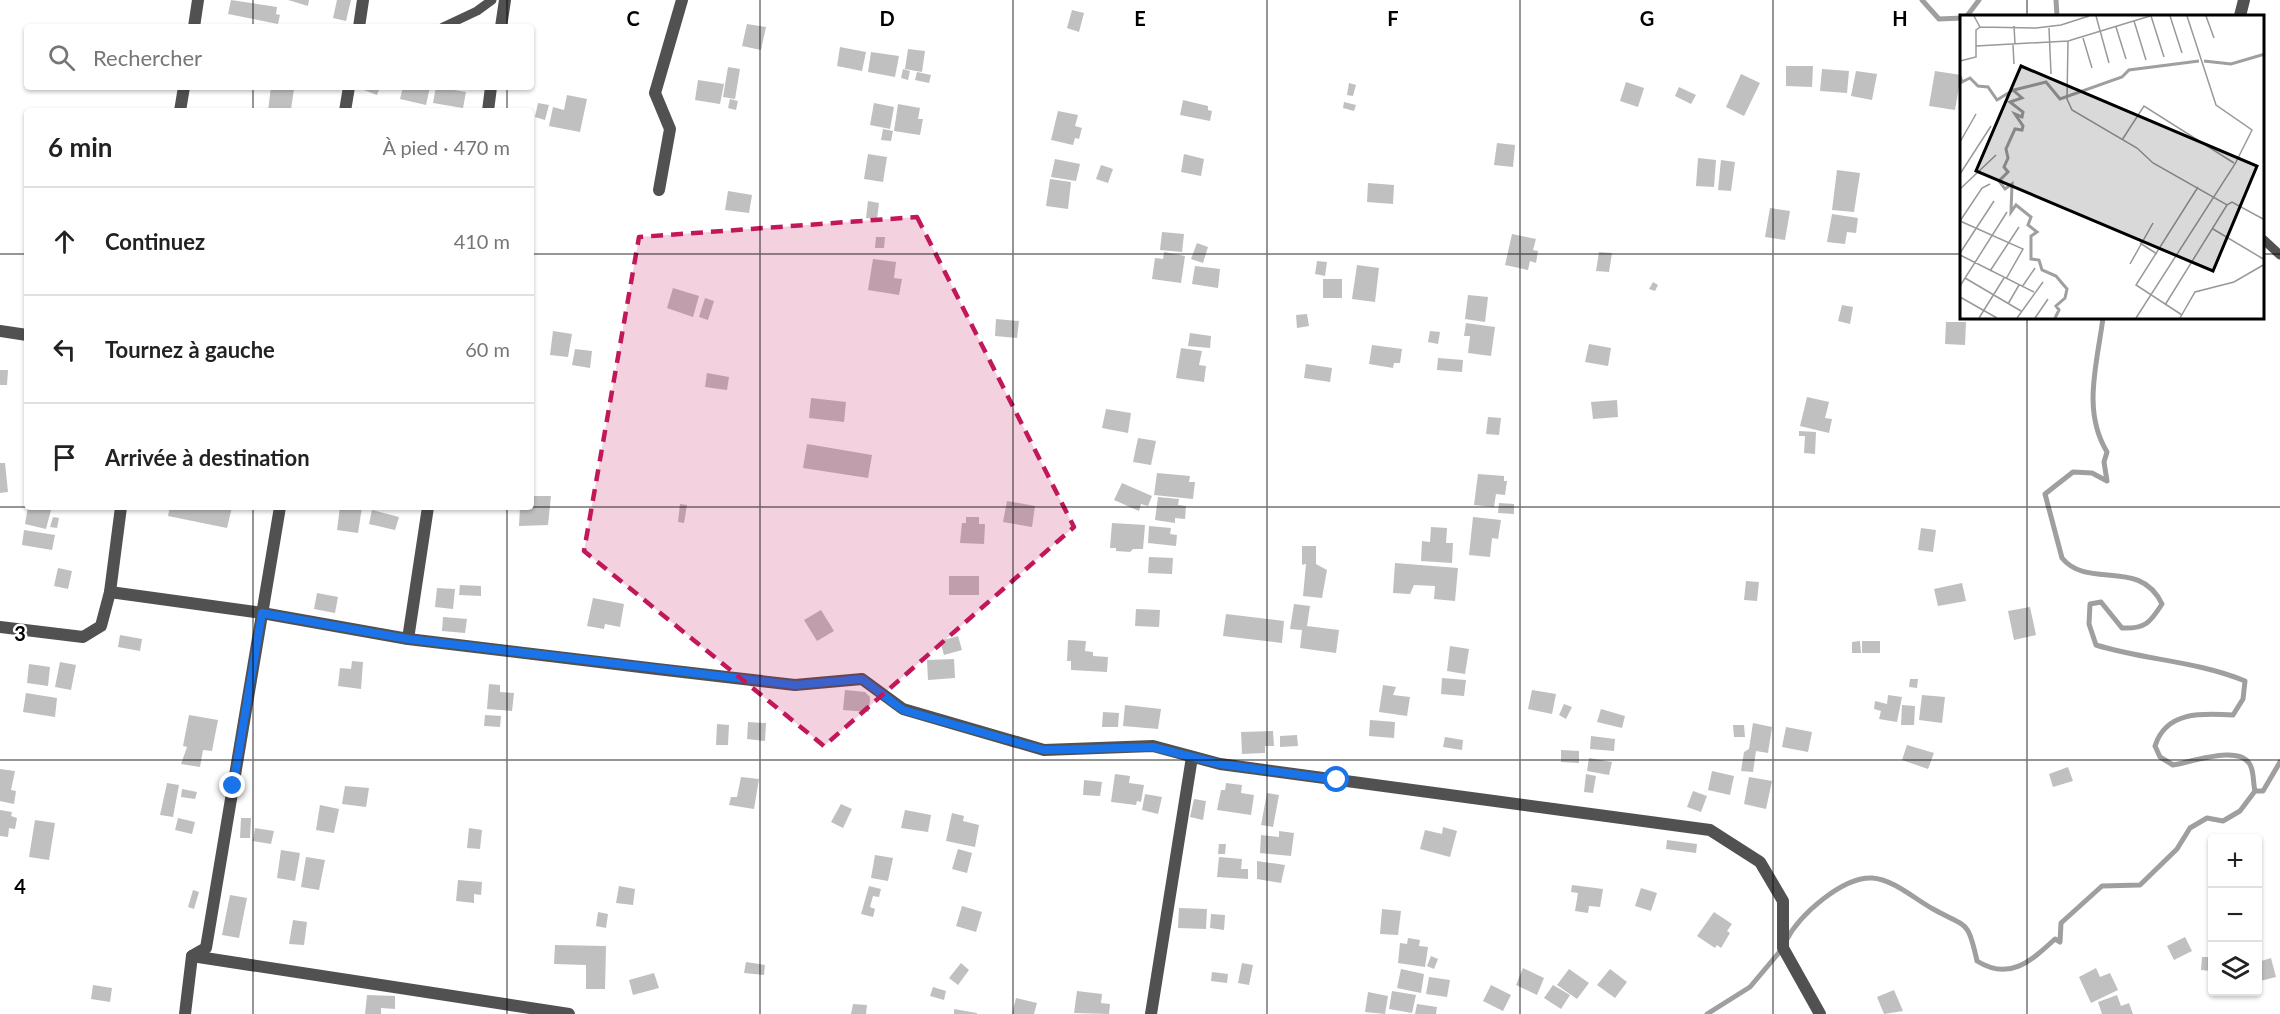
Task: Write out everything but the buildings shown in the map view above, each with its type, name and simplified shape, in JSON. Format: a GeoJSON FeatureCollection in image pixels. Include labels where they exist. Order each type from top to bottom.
{"type":"FeatureCollection","features":[{"type":"Feature","properties":{"kind":"street"},"geometry":{"type":"LineString","coordinates":[[194,24],[198,0]]}},
{"type":"Feature","properties":{"kind":"street"},"geometry":{"type":"LineString","coordinates":[[359,24],[363,0]]}},
{"type":"Feature","properties":{"kind":"street"},"geometry":{"type":"LineString","coordinates":[[501,24],[505,0]]}},
{"type":"Feature","properties":{"kind":"street"},"geometry":{"type":"LineString","coordinates":[[659,190],[670,129],[655,93],[682,0]]}},
{"type":"Feature","properties":{"kind":"street"},"geometry":{"type":"LineString","coordinates":[[2240,15],[2244,0]]}},
{"type":"Feature","properties":{"kind":"street"},"geometry":{"type":"LineString","coordinates":[[180,108],[184,90]]}},
{"type":"Feature","properties":{"kind":"street"},"geometry":{"type":"LineString","coordinates":[[346,108],[349,90]]}},
{"type":"Feature","properties":{"kind":"street"},"geometry":{"type":"LineString","coordinates":[[488,108],[491,90]]}},
{"type":"Feature","properties":{"kind":"street"},"geometry":{"type":"LineString","coordinates":[[0,331],[24,335]]}},
{"type":"Feature","properties":{"kind":"street"},"geometry":{"type":"LineString","coordinates":[[0,627],[83,637],[101,626],[110,592],[121,510]]}},
{"type":"Feature","properties":{"kind":"street"},"geometry":{"type":"LineString","coordinates":[[192,956],[206,948],[279,510]]}},
{"type":"Feature","properties":{"kind":"street"},"geometry":{"type":"LineString","coordinates":[[408,639],[428,510]]}},
{"type":"Feature","properties":{"kind":"street"},"geometry":{"type":"LineString","coordinates":[[110,592],[262,613],[408,639],[795,685],[862,679],[903,710],[1044,750],[1153,747],[1232,766],[1710,830],[1760,862],[1783,901],[1783,948],[1821,1014]]}},
{"type":"Feature","properties":{"kind":"street"},"geometry":{"type":"LineString","coordinates":[[1151,1014],[1192,757]]}},
{"type":"Feature","properties":{"kind":"street"},"geometry":{"type":"LineString","coordinates":[[185,1014],[192,956]]}},
{"type":"Feature","properties":{"kind":"street"},"geometry":{"type":"LineString","coordinates":[[192,956],[569,1014]]}},
{"type":"Feature","properties":{"kind":"lane"},"geometry":{"type":"LineString","coordinates":[[449,24],[477,11],[492,0]]}},
{"type":"Feature","properties":{"kind":"lane"},"geometry":{"type":"LineString","coordinates":[[2265,241],[2280,255]]}},
{"type":"Feature","properties":{"kind":"highlighted area"},"geometry":{"type":"Polygon","coordinates":[[[917,217],[1074,527],[824,746],[584,551],[639,237],[917,217]]]}},
{"type":"Feature","properties":{"kind":"waterway"},"geometry":{"type":"LineString","coordinates":[[1922,0],[1939,19],[1960,18]]}},
{"type":"Feature","properties":{"kind":"waterway"},"geometry":{"type":"LineString","coordinates":[[1968,15],[1979,0]]}},
{"type":"Feature","properties":{"kind":"waterway"},"geometry":{"type":"LineString","coordinates":[[2056,0],[2057,15]]}},
{"type":"Feature","properties":{"kind":"waterway"},"geometry":{"type":"LineString","coordinates":[[2103,320],[2093,387],[2093,404],[2099,436],[2107,452],[2104,462],[2107,481],[2092,473],[2073,472],[2045,494],[2062,558],[2073,567],[2086,572],[2128,577],[2141,581],[2152,590],[2162,604],[2146,624],[2130,628],[2122,628],[2101,602],[2090,604],[2089,624],[2096,645],[2208,669],[2245,681],[2243,699],[2233,715],[2198,715],[2176,720],[2167,726],[2155,746],[2160,757],[2173,765],[2216,756],[2238,756],[2246,760],[2251,767],[2255,791],[2263,791],[2280,762]]}},
{"type":"Feature","properties":{"kind":"waterway"},"geometry":{"type":"LineString","coordinates":[[1786,941],[1801,920],[1823,899],[1848,884],[1860,879],[1872,878],[1896,886],[1964,926],[1971,938],[1977,961],[1999,969],[2019,966],[2037,955],[2055,939],[2060,942],[2061,923],[2102,886],[2140,885],[2177,849],[2190,828],[2207,818],[2223,821],[2240,811],[2255,791]]}},
{"type":"Feature","properties":{"kind":"waterway"},"geometry":{"type":"LineString","coordinates":[[1707,1014],[1750,987],[1782,949]]}},
{"type":"Feature","properties":{"kind":"route"},"geometry":{"type":"LineString","coordinates":[[233,786],[262,613],[408,639],[795,685],[862,679],[903,710],[1044,750],[1153,747],[1220,764],[1337,780]]}}]}
